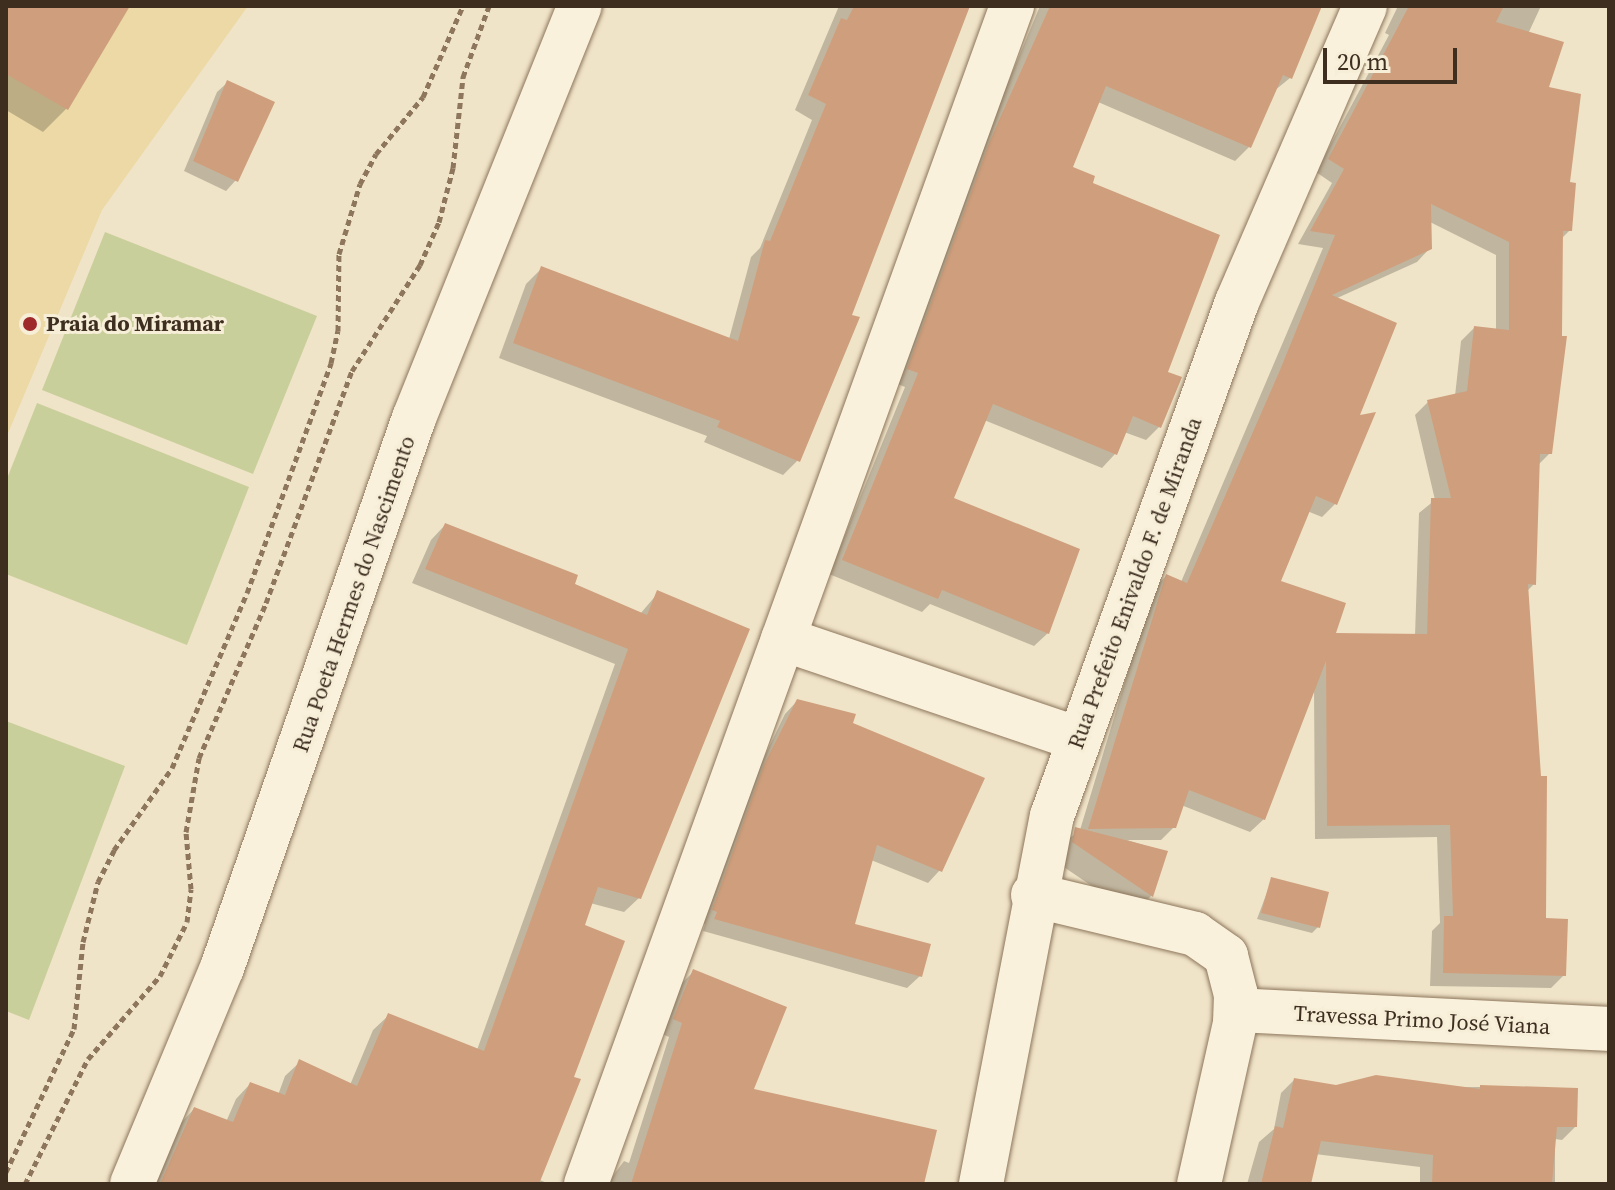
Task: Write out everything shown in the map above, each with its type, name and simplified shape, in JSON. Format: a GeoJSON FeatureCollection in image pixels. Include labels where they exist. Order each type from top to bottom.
{"type":"FeatureCollection","features":[{"type":"Feature","properties":{"kind":"street","name":"Rua Poeta Hermes do Nascimento"},"geometry":{"type":"LineString","coordinates":[[132,1184],[238,925],[414,418],[580,6]]}},
{"type":"Feature","properties":{"kind":"street"},"geometry":{"type":"LineString","coordinates":[[586,1184],[1012,6]]}},
{"type":"Feature","properties":{"kind":"street","name":"Rua Prefeito Enivaldo F. de Miranda"},"geometry":{"type":"LineString","coordinates":[[981,1184],[1033,895],[1078,739],[1237,302],[1365,6]]}},
{"type":"Feature","properties":{"kind":"street"},"geometry":{"type":"LineString","coordinates":[[783,639],[1078,739]]}},
{"type":"Feature","properties":{"kind":"street"},"geometry":{"type":"LineString","coordinates":[[1033,895],[1195,934],[1226,956],[1236,1010],[1199,1184]]}},
{"type":"Feature","properties":{"kind":"street","name":"Travessa Primo José Viana"},"geometry":{"type":"LineString","coordinates":[[1236,1010],[1609,1029]]}},
{"type":"Feature","properties":{"kind":"path"},"geometry":{"type":"LineString","coordinates":[[6,1172],[74,1029],[83,942],[98,882],[114,850],[172,768],[247,593],[331,363],[338,331],[339,254],[360,184],[376,154],[423,97],[463,6]]}},
{"type":"Feature","properties":{"kind":"path"},"geometry":{"type":"LineString","coordinates":[[25,1184],[88,1059],[160,976],[181,936],[191,889],[186,832],[199,758],[266,603],[352,371],[420,265],[439,222],[451,182],[463,77],[489,6]]}},
{"type":"Feature","properties":{"kind":"green space"},"geometry":{"type":"Polygon","coordinates":[[[105,232],[317,316],[253,474],[42,390],[105,232]]]}},
{"type":"Feature","properties":{"kind":"green space"},"geometry":{"type":"Polygon","coordinates":[[[37,403],[249,487],[187,645],[6,574],[6,481],[37,403]]]}},
{"type":"Feature","properties":{"kind":"green space"},"geometry":{"type":"Polygon","coordinates":[[[6,721],[125,766],[29,1020],[6,1011],[6,721]]]}},
{"type":"Feature","properties":{"kind":"sand","name":"Praia do Miramar"},"geometry":{"type":"Polygon","coordinates":[[[6,6],[248,6],[102,210],[6,438],[6,6]]]}},
{"type":"Feature","properties":{"kind":"building"},"geometry":{"type":"Polygon","coordinates":[[[6,6],[130,6],[68,110],[6,74],[6,6]]]}},
{"type":"Feature","properties":{"kind":"building"},"geometry":{"type":"Polygon","coordinates":[[[854,6],[970,6],[852,315],[860,317],[800,462],[717,427],[720,421],[513,343],[541,266],[738,341],[765,240],[770,241],[826,104],[808,95],[841,18],[847,20],[854,6]]]}},
{"type":"Feature","properties":{"kind":"building"},"geometry":{"type":"Polygon","coordinates":[[[1050,6],[1322,6],[1292,79],[1283,75],[1251,148],[1106,86],[1073,167],[1095,176],[1093,183],[1220,235],[1168,372],[1182,377],[1161,428],[1133,416],[1117,455],[993,404],[954,498],[1080,549],[1049,634],[942,590],[938,599],[842,560],[918,373],[907,369],[989,143],[1050,6]]]}},
{"type":"Feature","properties":{"kind":"building"},"geometry":{"type":"Polygon","coordinates":[[[1409,6],[1504,6],[1496,22],[1564,42],[1549,87],[1581,94],[1570,182],[1576,183],[1572,231],[1563,231],[1562,336],[1567,336],[1552,454],[1540,454],[1536,585],[1528,584],[1541,776],[1547,776],[1546,918],[1568,919],[1566,976],[1443,973],[1444,916],[1453,916],[1450,825],[1327,826],[1326,661],[1265,820],[1189,790],[1176,828],[1088,829],[1166,574],[1187,583],[1335,235],[1310,231],[1344,169],[1328,159],[1409,6]],[[1431,204],[1432,249],[1332,295],[1397,323],[1360,415],[1376,412],[1337,505],[1316,496],[1281,581],[1346,603],[1336,633],[1427,634],[1431,498],[1451,498],[1427,400],[1467,391],[1474,326],[1509,330],[1509,242],[1431,204]]]}},
{"type":"Feature","properties":{"kind":"building"},"geometry":{"type":"Polygon","coordinates":[[[227,80],[275,102],[238,182],[193,161],[227,80]]]}},
{"type":"Feature","properties":{"kind":"building"},"geometry":{"type":"Polygon","coordinates":[[[445,523],[578,575],[575,584],[647,615],[657,590],[750,629],[641,899],[598,887],[585,925],[625,941],[574,1077],[581,1079],[539,1184],[160,1184],[194,1107],[233,1122],[250,1082],[285,1095],[299,1059],[357,1086],[388,1013],[484,1051],[628,649],[425,569],[445,523]]]}},
{"type":"Feature","properties":{"kind":"building"},"geometry":{"type":"Polygon","coordinates":[[[797,699],[856,714],[853,723],[985,778],[942,872],[877,845],[855,924],[931,944],[922,977],[714,919],[717,912],[712,910],[763,767],[797,699]]]}},
{"type":"Feature","properties":{"kind":"building"},"geometry":{"type":"Polygon","coordinates":[[[1075,827],[1168,851],[1153,897],[1072,842],[1075,827]]]}},
{"type":"Feature","properties":{"kind":"building"},"geometry":{"type":"Polygon","coordinates":[[[1271,877],[1329,892],[1320,928],[1261,913],[1271,877]]]}},
{"type":"Feature","properties":{"kind":"building"},"geometry":{"type":"Polygon","coordinates":[[[693,969],[787,1007],[754,1089],[937,1130],[924,1184],[631,1184],[682,1023],[673,1019],[693,969]]]}},
{"type":"Feature","properties":{"kind":"building"},"geometry":{"type":"Polygon","coordinates":[[[1376,1075],[1480,1089],[1480,1085],[1578,1088],[1577,1127],[1557,1127],[1552,1184],[1432,1184],[1433,1155],[1321,1141],[1311,1184],[1261,1184],[1275,1126],[1283,1128],[1294,1078],[1336,1085],[1376,1075]]]}},
{"type":"Feature","properties":{"kind":"place","name":"Praia do Miramar"},"geometry":{"type":"Point","coordinates":[30,324]}}]}
